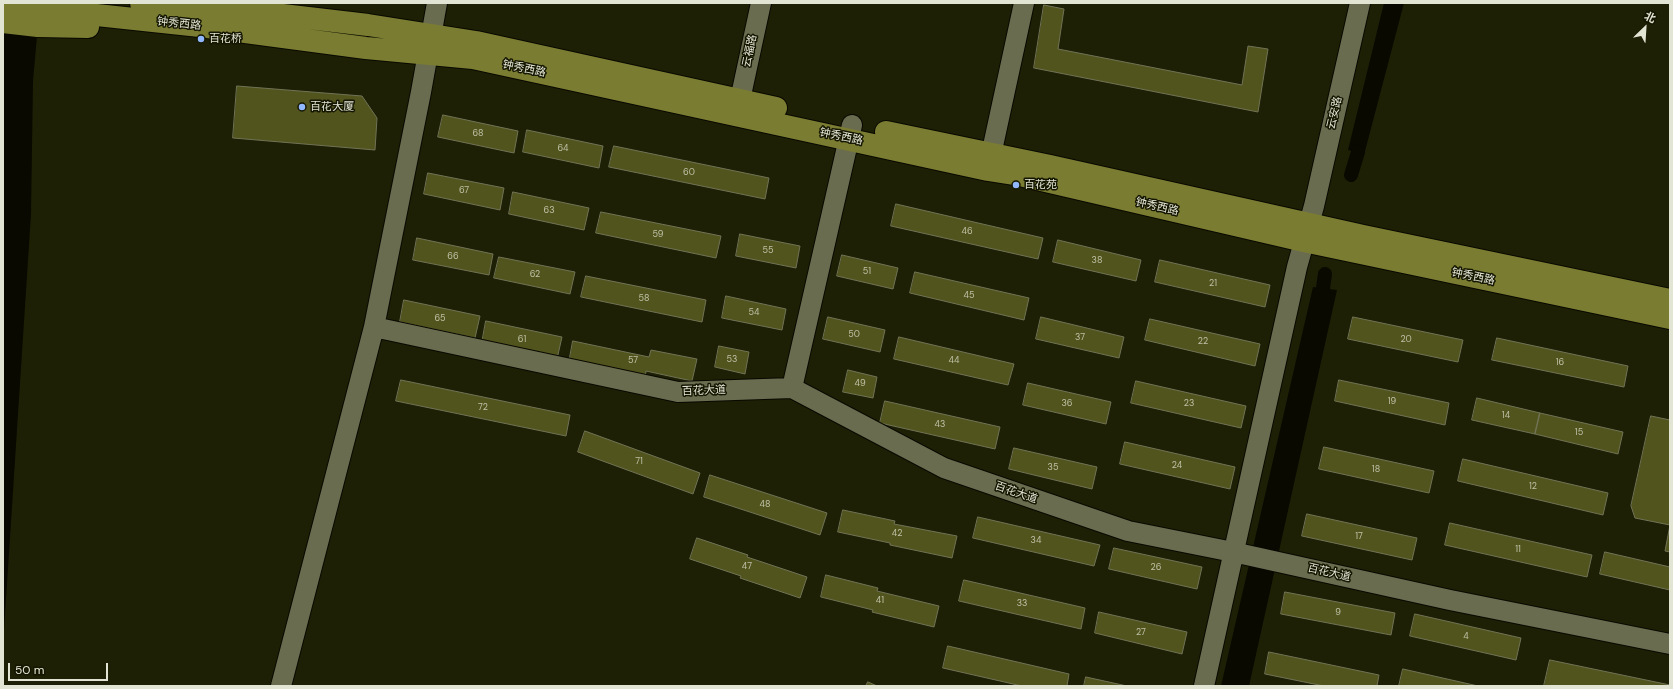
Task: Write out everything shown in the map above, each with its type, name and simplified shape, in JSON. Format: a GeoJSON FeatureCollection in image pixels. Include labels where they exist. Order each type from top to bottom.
{"type":"FeatureCollection","features":[{"type":"Feature","properties":{"kind":"main road","name":"钟秀西路"},"geometry":{"type":"LineString","coordinates":[[3,5],[38,17],[150,8],[274,14],[429,44],[473,58],[851,132],[990,162],[1306,232],[1670,318]]}},
{"type":"Feature","properties":{"kind":"main road"},"geometry":{"type":"LineString","coordinates":[[3,22],[38,17]]}},
{"type":"Feature","properties":{"kind":"main road","name":"钟秀西路"},"geometry":{"type":"LineString","coordinates":[[429,44],[476,42],[740,100],[851,132]]}},
{"type":"Feature","properties":{"kind":"main road","name":"钟秀西路"},"geometry":{"type":"LineString","coordinates":[[1306,232],[1363,236],[1670,300]]}},
{"type":"Feature","properties":{"kind":"street"},"geometry":{"type":"LineString","coordinates":[[281,686],[374,327],[421,92],[437,3]]}},
{"type":"Feature","properties":{"kind":"street","name":"云福路"},"geometry":{"type":"LineString","coordinates":[[740,100],[761,3]]}},
{"type":"Feature","properties":{"kind":"street"},"geometry":{"type":"LineString","coordinates":[[990,162],[1024,3]]}},
{"type":"Feature","properties":{"kind":"street","name":"云安路"},"geometry":{"type":"LineString","coordinates":[[1204,686],[1239,554],[1295,275],[1314,206],[1360,3]]}},
{"type":"Feature","properties":{"kind":"street"},"geometry":{"type":"LineString","coordinates":[[792,388],[851,132]]}},
{"type":"Feature","properties":{"kind":"street","name":"百花大道"},"geometry":{"type":"LineString","coordinates":[[374,327],[678,392],[792,388],[944,468],[1128,531],[1450,600],[1670,644]]}},
{"type":"Feature","properties":{"kind":"shaded area"},"geometry":{"type":"Polygon","coordinates":[[[3,3],[40,3],[33,81],[31,214],[3,645],[3,3]]]}},
{"type":"Feature","properties":{"kind":"shaded area"},"geometry":{"type":"Polygon","coordinates":[[[1384,3],[1404,3],[1364,155],[1348,150],[1384,3]]]}},
{"type":"Feature","properties":{"kind":"shaded area"},"geometry":{"type":"Polygon","coordinates":[[[1313,287],[1337,290],[1249,686],[1221,686],[1313,287]]]}},
{"type":"Feature","properties":{"kind":"building"},"geometry":{"type":"Polygon","coordinates":[[[1044,5],[1064,9],[1058,49],[1242,85],[1248,46],[1268,49],[1258,112],[1034,68],[1044,5]]]}},
{"type":"Feature","properties":{"kind":"building","name":"百花大厦"},"geometry":{"type":"Polygon","coordinates":[[[237,86],[362,96],[377,118],[375,150],[233,138],[237,86]]]}},
{"type":"Feature","properties":{"kind":"building"},"geometry":{"type":"Polygon","coordinates":[[[443,115],[518,131],[514,153],[438,137],[443,115]]]}},
{"type":"Feature","properties":{"kind":"building"},"geometry":{"type":"Polygon","coordinates":[[[527,130],[603,146],[599,168],[523,152],[527,130]]]}},
{"type":"Feature","properties":{"kind":"building"},"geometry":{"type":"Polygon","coordinates":[[[614,146],[769,178],[765,199],[609,167],[614,146]]]}},
{"type":"Feature","properties":{"kind":"building"},"geometry":{"type":"Polygon","coordinates":[[[428,173],[504,188],[500,210],[424,194],[428,173]]]}},
{"type":"Feature","properties":{"kind":"building"},"geometry":{"type":"Polygon","coordinates":[[[513,192],[589,208],[584,230],[509,214],[513,192]]]}},
{"type":"Feature","properties":{"kind":"building"},"geometry":{"type":"Polygon","coordinates":[[[896,204],[1043,238],[1038,259],[891,226],[896,204]]]}},
{"type":"Feature","properties":{"kind":"building"},"geometry":{"type":"Polygon","coordinates":[[[601,212],[721,236],[716,258],[596,233],[601,212]]]}},
{"type":"Feature","properties":{"kind":"building"},"geometry":{"type":"Polygon","coordinates":[[[740,234],[800,246],[796,268],[736,256],[740,234]]]}},
{"type":"Feature","properties":{"kind":"building"},"geometry":{"type":"Polygon","coordinates":[[[417,238],[493,254],[489,275],[413,260],[417,238]]]}},
{"type":"Feature","properties":{"kind":"building"},"geometry":{"type":"Polygon","coordinates":[[[1058,240],[1141,260],[1136,281],[1053,262],[1058,240]]]}},
{"type":"Feature","properties":{"kind":"building"},"geometry":{"type":"Polygon","coordinates":[[[842,255],[898,268],[893,289],[837,276],[842,255]]]}},
{"type":"Feature","properties":{"kind":"building"},"geometry":{"type":"Polygon","coordinates":[[[499,257],[575,272],[570,294],[494,278],[499,257]]]}},
{"type":"Feature","properties":{"kind":"building"},"geometry":{"type":"Polygon","coordinates":[[[1160,260],[1270,285],[1265,307],[1155,282],[1160,260]]]}},
{"type":"Feature","properties":{"kind":"building"},"geometry":{"type":"Polygon","coordinates":[[[915,272],[1029,298],[1024,320],[910,293],[915,272]]]}},
{"type":"Feature","properties":{"kind":"building"},"geometry":{"type":"Polygon","coordinates":[[[586,276],[706,300],[702,322],[581,297],[586,276]]]}},
{"type":"Feature","properties":{"kind":"building"},"geometry":{"type":"Polygon","coordinates":[[[726,296],[786,309],[782,330],[722,318],[726,296]]]}},
{"type":"Feature","properties":{"kind":"building"},"geometry":{"type":"Polygon","coordinates":[[[404,300],[480,316],[475,338],[400,322],[404,300]]]}},
{"type":"Feature","properties":{"kind":"building"},"geometry":{"type":"Polygon","coordinates":[[[828,317],[885,330],[880,352],[823,339],[828,317]]]}},
{"type":"Feature","properties":{"kind":"building"},"geometry":{"type":"Polygon","coordinates":[[[1041,317],[1124,337],[1119,358],[1036,339],[1041,317]]]}},
{"type":"Feature","properties":{"kind":"building"},"geometry":{"type":"Polygon","coordinates":[[[1353,317],[1463,340],[1458,362],[1348,339],[1353,317]]]}},
{"type":"Feature","properties":{"kind":"building"},"geometry":{"type":"Polygon","coordinates":[[[1150,319],[1260,344],[1255,366],[1145,340],[1150,319]]]}},
{"type":"Feature","properties":{"kind":"building"},"geometry":{"type":"Polygon","coordinates":[[[486,321],[562,337],[557,359],[482,343],[486,321]]]}},
{"type":"Feature","properties":{"kind":"building"},"geometry":{"type":"Polygon","coordinates":[[[899,337],[1014,364],[1008,385],[894,359],[899,337]]]}},
{"type":"Feature","properties":{"kind":"building"},"geometry":{"type":"Polygon","coordinates":[[[1497,338],[1628,366],[1624,387],[1492,360],[1497,338]]]}},
{"type":"Feature","properties":{"kind":"building"},"geometry":{"type":"Polygon","coordinates":[[[573,341],[649,357],[651,350],[697,359],[692,381],[646,371],[645,378],[569,363],[573,341]]]}},
{"type":"Feature","properties":{"kind":"building"},"geometry":{"type":"Polygon","coordinates":[[[719,346],[749,352],[745,374],[715,367],[719,346]]]}},
{"type":"Feature","properties":{"kind":"building"},"geometry":{"type":"Polygon","coordinates":[[[848,370],[877,377],[873,398],[843,392],[848,370]]]}},
{"type":"Feature","properties":{"kind":"building"},"geometry":{"type":"Polygon","coordinates":[[[401,380],[570,415],[566,436],[396,401],[401,380]]]}},
{"type":"Feature","properties":{"kind":"building"},"geometry":{"type":"Polygon","coordinates":[[[1339,380],[1449,403],[1445,425],[1335,401],[1339,380]]]}},
{"type":"Feature","properties":{"kind":"building"},"geometry":{"type":"Polygon","coordinates":[[[1136,381],[1246,406],[1241,428],[1131,403],[1136,381]]]}},
{"type":"Feature","properties":{"kind":"building"},"geometry":{"type":"Polygon","coordinates":[[[1028,383],[1111,402],[1106,424],[1023,405],[1028,383]]]}},
{"type":"Feature","properties":{"kind":"building"},"geometry":{"type":"Polygon","coordinates":[[[1477,398],[1540,413],[1535,434],[1472,420],[1477,398]]]}},
{"type":"Feature","properties":{"kind":"building"},"geometry":{"type":"Polygon","coordinates":[[[885,401],[1000,427],[995,449],[880,423],[885,401]]]}},
{"type":"Feature","properties":{"kind":"building"},"geometry":{"type":"Polygon","coordinates":[[[1540,413],[1623,432],[1618,454],[1535,434],[1540,413]]]}},
{"type":"Feature","properties":{"kind":"building"},"geometry":{"type":"Polygon","coordinates":[[[1651,416],[1670,420],[1670,525],[1635,518],[1631,506],[1651,416]]]}},
{"type":"Feature","properties":{"kind":"building"},"geometry":{"type":"Polygon","coordinates":[[[585,431],[700,473],[693,494],[578,452],[585,431]]]}},
{"type":"Feature","properties":{"kind":"building"},"geometry":{"type":"Polygon","coordinates":[[[1125,442],[1235,467],[1230,489],[1120,464],[1125,442]]]}},
{"type":"Feature","properties":{"kind":"building"},"geometry":{"type":"Polygon","coordinates":[[[1324,447],[1434,471],[1429,493],[1319,469],[1324,447]]]}},
{"type":"Feature","properties":{"kind":"building"},"geometry":{"type":"Polygon","coordinates":[[[1014,448],[1097,467],[1092,489],[1009,469],[1014,448]]]}},
{"type":"Feature","properties":{"kind":"building"},"geometry":{"type":"Polygon","coordinates":[[[1463,459],[1608,493],[1603,515],[1458,481],[1463,459]]]}},
{"type":"Feature","properties":{"kind":"building"},"geometry":{"type":"Polygon","coordinates":[[[710,475],[827,513],[820,535],[704,497],[710,475]]]}},
{"type":"Feature","properties":{"kind":"building"},"geometry":{"type":"Polygon","coordinates":[[[843,510],[895,521],[894,524],[957,536],[952,558],[838,532],[843,510]]]}},
{"type":"Feature","properties":{"kind":"building"},"geometry":{"type":"Polygon","coordinates":[[[1307,514],[1417,538],[1412,560],[1302,536],[1307,514]]]}},
{"type":"Feature","properties":{"kind":"building"},"geometry":{"type":"Polygon","coordinates":[[[978,517],[1100,545],[1094,566],[973,538],[978,517]]]}},
{"type":"Feature","properties":{"kind":"building"},"geometry":{"type":"Polygon","coordinates":[[[1450,523],[1592,555],[1587,577],[1445,545],[1450,523]]]}},
{"type":"Feature","properties":{"kind":"building"},"geometry":{"type":"Polygon","coordinates":[[[1670,525],[1670,552],[1665,551],[1670,525]]]}},
{"type":"Feature","properties":{"kind":"building"},"geometry":{"type":"Polygon","coordinates":[[[697,538],[807,577],[800,598],[690,559],[697,538]]]}},
{"type":"Feature","properties":{"kind":"building"},"geometry":{"type":"Polygon","coordinates":[[[1114,548],[1202,567],[1197,589],[1109,569],[1114,548]]]}},
{"type":"Feature","properties":{"kind":"building"},"geometry":{"type":"Polygon","coordinates":[[[1605,552],[1670,567],[1670,590],[1600,574],[1605,552]]]}},
{"type":"Feature","properties":{"kind":"building"},"geometry":{"type":"Polygon","coordinates":[[[826,575],[878,588],[877,591],[939,606],[934,627],[872,612],[873,610],[821,597],[826,575]]]}},
{"type":"Feature","properties":{"kind":"building"},"geometry":{"type":"Polygon","coordinates":[[[964,580],[1085,608],[1081,629],[959,601],[964,580]]]}},
{"type":"Feature","properties":{"kind":"building"},"geometry":{"type":"Polygon","coordinates":[[[1285,592],[1395,613],[1391,635],[1281,614],[1285,592]]]}},
{"type":"Feature","properties":{"kind":"building"},"geometry":{"type":"Polygon","coordinates":[[[1099,612],[1187,632],[1182,654],[1095,633],[1099,612]]]}},
{"type":"Feature","properties":{"kind":"building"},"geometry":{"type":"Polygon","coordinates":[[[1415,614],[1521,638],[1516,660],[1410,636],[1415,614]]]}},
{"type":"Feature","properties":{"kind":"building"},"geometry":{"type":"Polygon","coordinates":[[[948,646],[1069,674],[1067,686],[1022,686],[943,668],[948,646]]]}},
{"type":"Feature","properties":{"kind":"building"},"geometry":{"type":"Polygon","coordinates":[[[1269,652],[1379,675],[1377,686],[1324,686],[1265,674],[1269,652]]]}},
{"type":"Feature","properties":{"kind":"building"},"geometry":{"type":"Polygon","coordinates":[[[1550,660],[1670,685],[1670,686],[1544,686],[1550,660]]]}},
{"type":"Feature","properties":{"kind":"building"},"geometry":{"type":"Polygon","coordinates":[[[1403,669],[1478,686],[1399,686],[1403,669]]]}},
{"type":"Feature","properties":{"kind":"building"},"geometry":{"type":"Polygon","coordinates":[[[1086,677],[1127,686],[1084,686],[1086,677]]]}},
{"type":"Feature","properties":{"kind":"building"},"geometry":{"type":"Polygon","coordinates":[[[868,682],[877,686],[866,686],[868,682]]]}},
{"type":"Feature","properties":{"kind":"waterway"},"geometry":{"type":"LineString","coordinates":[[1351,175],[1358,152]]}},
{"type":"Feature","properties":{"kind":"waterway"},"geometry":{"type":"LineString","coordinates":[[1323,288],[1325,274]]}},
{"type":"Feature","properties":{"kind":"place","name":"百花桥"},"geometry":{"type":"Point","coordinates":[201,39]}},
{"type":"Feature","properties":{"kind":"place","name":"百花大厦"},"geometry":{"type":"Point","coordinates":[302,107]}},
{"type":"Feature","properties":{"kind":"place","name":"百花苑"},"geometry":{"type":"Point","coordinates":[1016,185]}}]}
